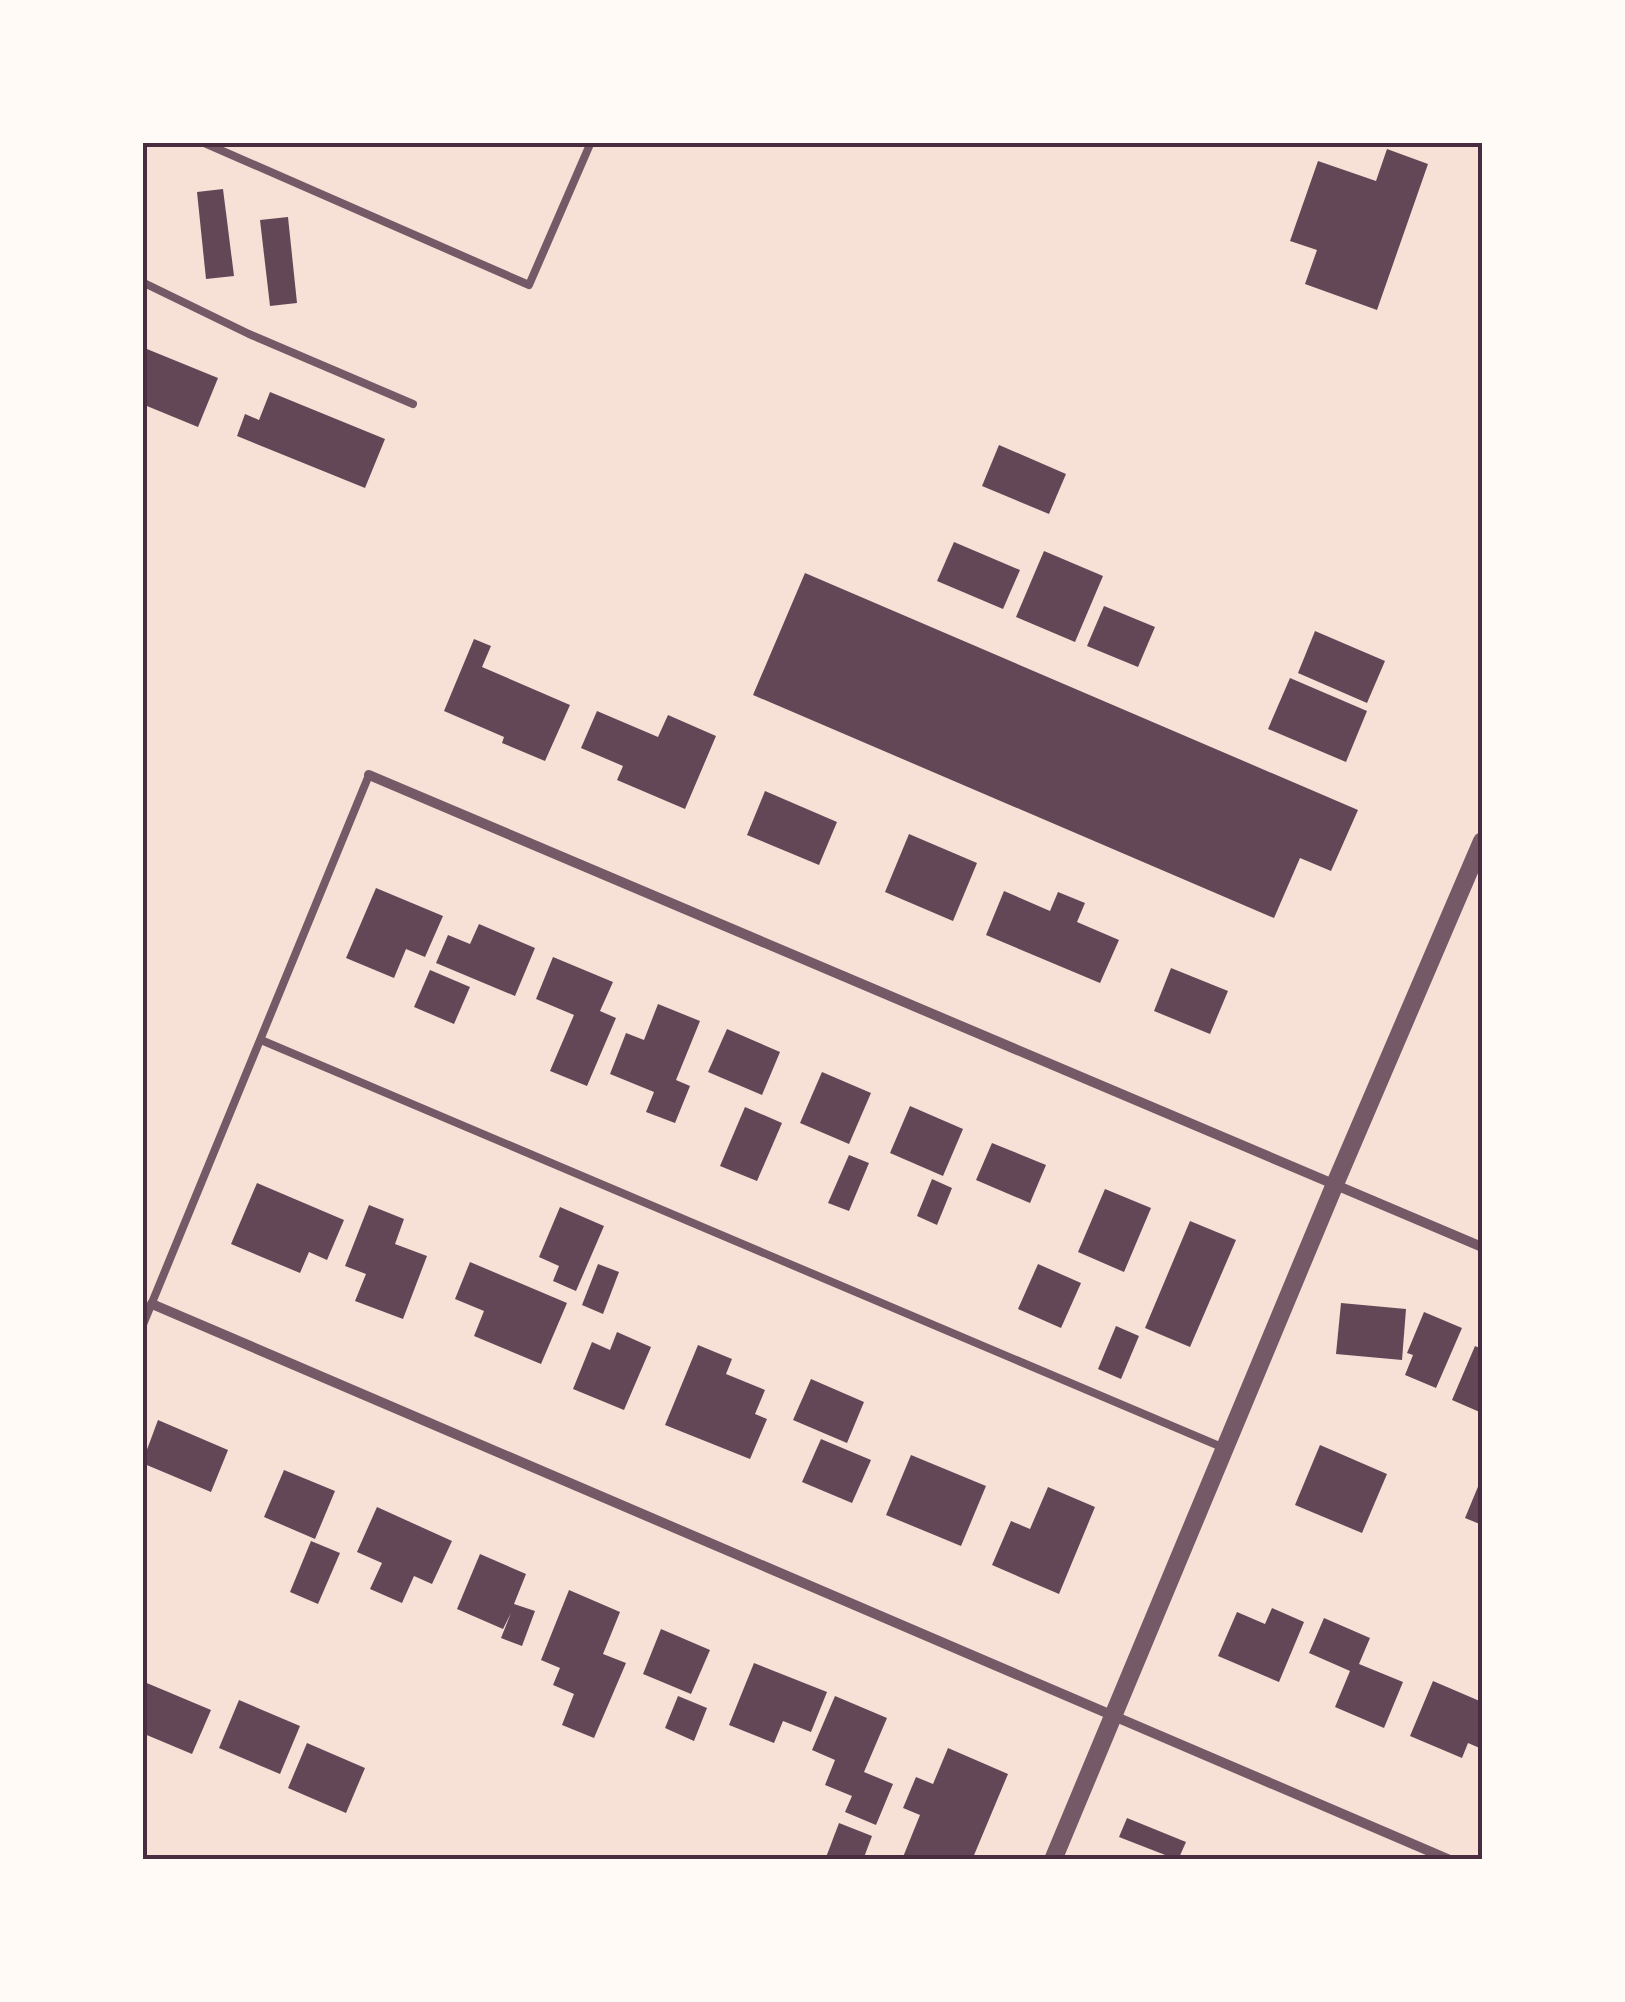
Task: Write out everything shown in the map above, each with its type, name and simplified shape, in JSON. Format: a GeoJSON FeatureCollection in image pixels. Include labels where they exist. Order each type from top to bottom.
{"type":"FeatureCollection","features":[{"type":"Feature","properties":{"kind":"street"},"geometry":{"type":"LineString","coordinates":[[369,774],[1482,1247]]}},
{"type":"Feature","properties":{"kind":"street"},"geometry":{"type":"LineString","coordinates":[[1053,1860],[1482,841]]}},
{"type":"Feature","properties":{"kind":"street"},"geometry":{"type":"LineString","coordinates":[[152,1304],[1450,1860]]}},
{"type":"Feature","properties":{"kind":"lane"},"geometry":{"type":"LineString","coordinates":[[202,142],[529,285],[592,142]]}},
{"type":"Feature","properties":{"kind":"lane"},"geometry":{"type":"LineString","coordinates":[[142,282],[412,404]]}},
{"type":"Feature","properties":{"kind":"lane"},"geometry":{"type":"LineString","coordinates":[[142,1327],[369,774]]}},
{"type":"Feature","properties":{"kind":"lane"},"geometry":{"type":"LineString","coordinates":[[262,1040],[1225,1448]]}},
{"type":"Feature","properties":{"kind":"building"},"geometry":{"type":"Polygon","coordinates":[[[1387,149],[1428,164],[1377,310],[1305,284],[1317,250],[1290,241],[1318,161],[1376,181],[1387,149]]]}},
{"type":"Feature","properties":{"kind":"building"},"geometry":{"type":"Polygon","coordinates":[[[223,189],[234,276],[206,279],[197,192],[223,189]]]}},
{"type":"Feature","properties":{"kind":"building"},"geometry":{"type":"Polygon","coordinates":[[[288,217],[297,303],[270,306],[260,220],[288,217]]]}},
{"type":"Feature","properties":{"kind":"building"},"geometry":{"type":"Polygon","coordinates":[[[142,347],[218,378],[198,427],[142,404],[142,347]]]}},
{"type":"Feature","properties":{"kind":"building"},"geometry":{"type":"Polygon","coordinates":[[[270,392],[385,439],[365,488],[237,436],[245,414],[259,420],[270,392]]]}},
{"type":"Feature","properties":{"kind":"building"},"geometry":{"type":"Polygon","coordinates":[[[999,445],[1066,474],[1049,514],[982,486],[999,445]]]}},
{"type":"Feature","properties":{"kind":"building"},"geometry":{"type":"Polygon","coordinates":[[[954,542],[1020,570],[1003,609],[937,581],[954,542]]]}},
{"type":"Feature","properties":{"kind":"building"},"geometry":{"type":"Polygon","coordinates":[[[1044,551],[1103,576],[1075,642],[1016,617],[1044,551]]]}},
{"type":"Feature","properties":{"kind":"building"},"geometry":{"type":"Polygon","coordinates":[[[805,573],[1358,810],[1331,871],[1300,858],[1274,918],[753,695],[805,573]]]}},
{"type":"Feature","properties":{"kind":"building"},"geometry":{"type":"Polygon","coordinates":[[[1104,606],[1155,627],[1138,667],[1087,646],[1104,606]]]}},
{"type":"Feature","properties":{"kind":"building"},"geometry":{"type":"Polygon","coordinates":[[[1315,631],[1385,661],[1367,703],[1298,673],[1315,631]]]}},
{"type":"Feature","properties":{"kind":"building"},"geometry":{"type":"Polygon","coordinates":[[[474,639],[491,646],[482,667],[570,705],[545,761],[502,743],[504,737],[444,711],[474,639]]]}},
{"type":"Feature","properties":{"kind":"building"},"geometry":{"type":"Polygon","coordinates":[[[1290,678],[1367,711],[1346,762],[1268,729],[1290,678]]]}},
{"type":"Feature","properties":{"kind":"building"},"geometry":{"type":"Polygon","coordinates":[[[597,711],[658,737],[668,715],[716,736],[685,809],[617,780],[623,766],[581,748],[597,711]]]}},
{"type":"Feature","properties":{"kind":"building"},"geometry":{"type":"Polygon","coordinates":[[[765,791],[837,822],[819,865],[747,835],[765,791]]]}},
{"type":"Feature","properties":{"kind":"building"},"geometry":{"type":"Polygon","coordinates":[[[909,834],[977,863],[953,921],[885,892],[909,834]]]}},
{"type":"Feature","properties":{"kind":"building"},"geometry":{"type":"Polygon","coordinates":[[[376,888],[443,916],[425,957],[406,949],[394,978],[346,958],[376,888]]]}},
{"type":"Feature","properties":{"kind":"building"},"geometry":{"type":"Polygon","coordinates":[[[1004,891],[1050,911],[1058,892],[1085,903],[1077,922],[1119,940],[1100,983],[986,935],[1004,891]]]}},
{"type":"Feature","properties":{"kind":"building"},"geometry":{"type":"Polygon","coordinates":[[[479,924],[535,948],[515,996],[436,963],[448,935],[470,944],[479,924]]]}},
{"type":"Feature","properties":{"kind":"building"},"geometry":{"type":"Polygon","coordinates":[[[553,957],[613,982],[600,1011],[616,1018],[587,1086],[550,1071],[574,1015],[536,999],[553,957]]]}},
{"type":"Feature","properties":{"kind":"building"},"geometry":{"type":"Polygon","coordinates":[[[1171,968],[1228,991],[1210,1034],[1154,1011],[1171,968]]]}},
{"type":"Feature","properties":{"kind":"building"},"geometry":{"type":"Polygon","coordinates":[[[430,970],[470,987],[454,1024],[414,1007],[430,970]]]}},
{"type":"Feature","properties":{"kind":"building"},"geometry":{"type":"Polygon","coordinates":[[[658,1004],[700,1021],[676,1080],[690,1086],[675,1123],[646,1112],[654,1092],[610,1074],[626,1033],[644,1040],[658,1004]]]}},
{"type":"Feature","properties":{"kind":"building"},"geometry":{"type":"Polygon","coordinates":[[[727,1029],[780,1052],[762,1095],[708,1072],[727,1029]]]}},
{"type":"Feature","properties":{"kind":"building"},"geometry":{"type":"Polygon","coordinates":[[[822,1072],[871,1093],[849,1144],[800,1123],[822,1072]]]}},
{"type":"Feature","properties":{"kind":"building"},"geometry":{"type":"Polygon","coordinates":[[[910,1106],[963,1129],[943,1176],[890,1153],[910,1106]]]}},
{"type":"Feature","properties":{"kind":"building"},"geometry":{"type":"Polygon","coordinates":[[[745,1107],[782,1123],[757,1181],[720,1166],[745,1107]]]}},
{"type":"Feature","properties":{"kind":"building"},"geometry":{"type":"Polygon","coordinates":[[[992,1143],[1046,1165],[1030,1203],[976,1180],[992,1143]]]}},
{"type":"Feature","properties":{"kind":"building"},"geometry":{"type":"Polygon","coordinates":[[[849,1155],[869,1163],[849,1211],[828,1203],[849,1155]]]}},
{"type":"Feature","properties":{"kind":"building"},"geometry":{"type":"Polygon","coordinates":[[[932,1179],[952,1188],[937,1225],[917,1216],[932,1179]]]}},
{"type":"Feature","properties":{"kind":"building"},"geometry":{"type":"Polygon","coordinates":[[[257,1183],[344,1220],[327,1260],[309,1252],[300,1273],[231,1244],[257,1183]]]}},
{"type":"Feature","properties":{"kind":"building"},"geometry":{"type":"Polygon","coordinates":[[[1105,1189],[1151,1208],[1124,1272],[1078,1252],[1105,1189]]]}},
{"type":"Feature","properties":{"kind":"building"},"geometry":{"type":"Polygon","coordinates":[[[369,1205],[404,1219],[395,1244],[427,1256],[403,1319],[355,1301],[366,1274],[345,1266],[369,1205]]]}},
{"type":"Feature","properties":{"kind":"building"},"geometry":{"type":"Polygon","coordinates":[[[560,1207],[604,1226],[576,1291],[553,1281],[559,1266],[539,1257],[560,1207]]]}},
{"type":"Feature","properties":{"kind":"building"},"geometry":{"type":"Polygon","coordinates":[[[1190,1221],[1236,1240],[1190,1347],[1145,1328],[1190,1221]]]}},
{"type":"Feature","properties":{"kind":"building"},"geometry":{"type":"Polygon","coordinates":[[[470,1262],[567,1303],[541,1364],[474,1336],[484,1311],[455,1299],[470,1262]]]}},
{"type":"Feature","properties":{"kind":"building"},"geometry":{"type":"Polygon","coordinates":[[[598,1264],[619,1272],[603,1314],[582,1305],[598,1264]]]}},
{"type":"Feature","properties":{"kind":"building"},"geometry":{"type":"Polygon","coordinates":[[[1038,1264],[1081,1283],[1061,1328],[1018,1309],[1038,1264]]]}},
{"type":"Feature","properties":{"kind":"building"},"geometry":{"type":"Polygon","coordinates":[[[1341,1303],[1406,1309],[1402,1360],[1336,1354],[1341,1303]]]}},
{"type":"Feature","properties":{"kind":"building"},"geometry":{"type":"Polygon","coordinates":[[[1424,1312],[1462,1328],[1436,1388],[1405,1375],[1413,1355],[1407,1353],[1424,1312]]]}},
{"type":"Feature","properties":{"kind":"building"},"geometry":{"type":"Polygon","coordinates":[[[1116,1326],[1139,1336],[1121,1379],[1098,1369],[1116,1326]]]}},
{"type":"Feature","properties":{"kind":"building"},"geometry":{"type":"Polygon","coordinates":[[[617,1332],[651,1347],[624,1410],[573,1389],[592,1342],[610,1350],[617,1332]]]}},
{"type":"Feature","properties":{"kind":"building"},"geometry":{"type":"Polygon","coordinates":[[[698,1345],[732,1359],[726,1374],[765,1390],[755,1414],[767,1419],[750,1459],[665,1425],[698,1345]]]}},
{"type":"Feature","properties":{"kind":"building"},"geometry":{"type":"Polygon","coordinates":[[[1475,1346],[1482,1349],[1482,1413],[1452,1400],[1475,1346]]]}},
{"type":"Feature","properties":{"kind":"building"},"geometry":{"type":"Polygon","coordinates":[[[811,1379],[864,1402],[847,1443],[793,1420],[811,1379]]]}},
{"type":"Feature","properties":{"kind":"building"},"geometry":{"type":"Polygon","coordinates":[[[158,1420],[228,1450],[211,1492],[142,1463],[158,1420]]]}},
{"type":"Feature","properties":{"kind":"building"},"geometry":{"type":"Polygon","coordinates":[[[821,1439],[871,1460],[852,1503],[802,1482],[821,1439]]]}},
{"type":"Feature","properties":{"kind":"building"},"geometry":{"type":"Polygon","coordinates":[[[1320,1445],[1387,1474],[1362,1533],[1295,1505],[1320,1445]]]}},
{"type":"Feature","properties":{"kind":"building"},"geometry":{"type":"Polygon","coordinates":[[[911,1455],[986,1486],[961,1546],[886,1515],[911,1455]]]}},
{"type":"Feature","properties":{"kind":"building"},"geometry":{"type":"Polygon","coordinates":[[[284,1470],[335,1491],[315,1539],[264,1517],[284,1470]]]}},
{"type":"Feature","properties":{"kind":"building"},"geometry":{"type":"Polygon","coordinates":[[[1482,1477],[1482,1525],[1465,1518],[1482,1477]]]}},
{"type":"Feature","properties":{"kind":"building"},"geometry":{"type":"Polygon","coordinates":[[[1048,1487],[1095,1507],[1059,1594],[992,1565],[1011,1521],[1030,1529],[1048,1487]]]}},
{"type":"Feature","properties":{"kind":"building"},"geometry":{"type":"Polygon","coordinates":[[[377,1507],[452,1541],[432,1584],[414,1576],[402,1603],[370,1589],[382,1563],[357,1552],[377,1507]]]}},
{"type":"Feature","properties":{"kind":"building"},"geometry":{"type":"Polygon","coordinates":[[[311,1541],[340,1553],[318,1604],[290,1592],[311,1541]]]}},
{"type":"Feature","properties":{"kind":"building"},"geometry":{"type":"Polygon","coordinates":[[[480,1554],[526,1574],[514,1604],[535,1611],[522,1646],[501,1638],[511,1613],[503,1629],[457,1609],[480,1554]]]}},
{"type":"Feature","properties":{"kind":"building"},"geometry":{"type":"Polygon","coordinates":[[[569,1590],[620,1612],[603,1654],[626,1663],[594,1738],[562,1725],[574,1694],[553,1685],[560,1668],[541,1660],[569,1590]]]}},
{"type":"Feature","properties":{"kind":"building"},"geometry":{"type":"Polygon","coordinates":[[[1272,1608],[1304,1622],[1279,1682],[1218,1656],[1237,1612],[1265,1624],[1272,1608]]]}},
{"type":"Feature","properties":{"kind":"building"},"geometry":{"type":"Polygon","coordinates":[[[1324,1618],[1370,1638],[1359,1664],[1403,1682],[1384,1728],[1335,1707],[1350,1671],[1309,1653],[1324,1618]]]}},
{"type":"Feature","properties":{"kind":"building"},"geometry":{"type":"Polygon","coordinates":[[[661,1629],[710,1650],[691,1694],[643,1674],[661,1629]]]}},
{"type":"Feature","properties":{"kind":"building"},"geometry":{"type":"Polygon","coordinates":[[[754,1663],[827,1692],[811,1732],[783,1721],[774,1743],[729,1725],[754,1663]]]}},
{"type":"Feature","properties":{"kind":"building"},"geometry":{"type":"Polygon","coordinates":[[[142,1681],[211,1710],[192,1754],[142,1733],[142,1681]]]}},
{"type":"Feature","properties":{"kind":"building"},"geometry":{"type":"Polygon","coordinates":[[[1433,1681],[1482,1702],[1482,1749],[1468,1743],[1462,1758],[1410,1736],[1433,1681]]]}},
{"type":"Feature","properties":{"kind":"building"},"geometry":{"type":"Polygon","coordinates":[[[678,1696],[707,1708],[694,1741],[665,1728],[678,1696]]]}},
{"type":"Feature","properties":{"kind":"building"},"geometry":{"type":"Polygon","coordinates":[[[835,1696],[887,1718],[864,1772],[893,1784],[876,1825],[845,1812],[852,1796],[825,1785],[835,1760],[812,1750],[835,1696]]]}},
{"type":"Feature","properties":{"kind":"building"},"geometry":{"type":"Polygon","coordinates":[[[239,1700],[300,1726],[280,1774],[219,1748],[239,1700]]]}},
{"type":"Feature","properties":{"kind":"building"},"geometry":{"type":"Polygon","coordinates":[[[307,1743],[365,1768],[346,1813],[288,1788],[307,1743]]]}},
{"type":"Feature","properties":{"kind":"building"},"geometry":{"type":"Polygon","coordinates":[[[948,1748],[1008,1774],[972,1860],[910,1860],[903,1857],[920,1815],[903,1808],[916,1777],[933,1784],[948,1748]]]}},
{"type":"Feature","properties":{"kind":"building"},"geometry":{"type":"Polygon","coordinates":[[[1127,1818],[1186,1842],[1178,1860],[1119,1837],[1127,1818]]]}},
{"type":"Feature","properties":{"kind":"building"},"geometry":{"type":"Polygon","coordinates":[[[839,1823],[872,1836],[863,1860],[825,1860],[839,1823]]]}}]}
